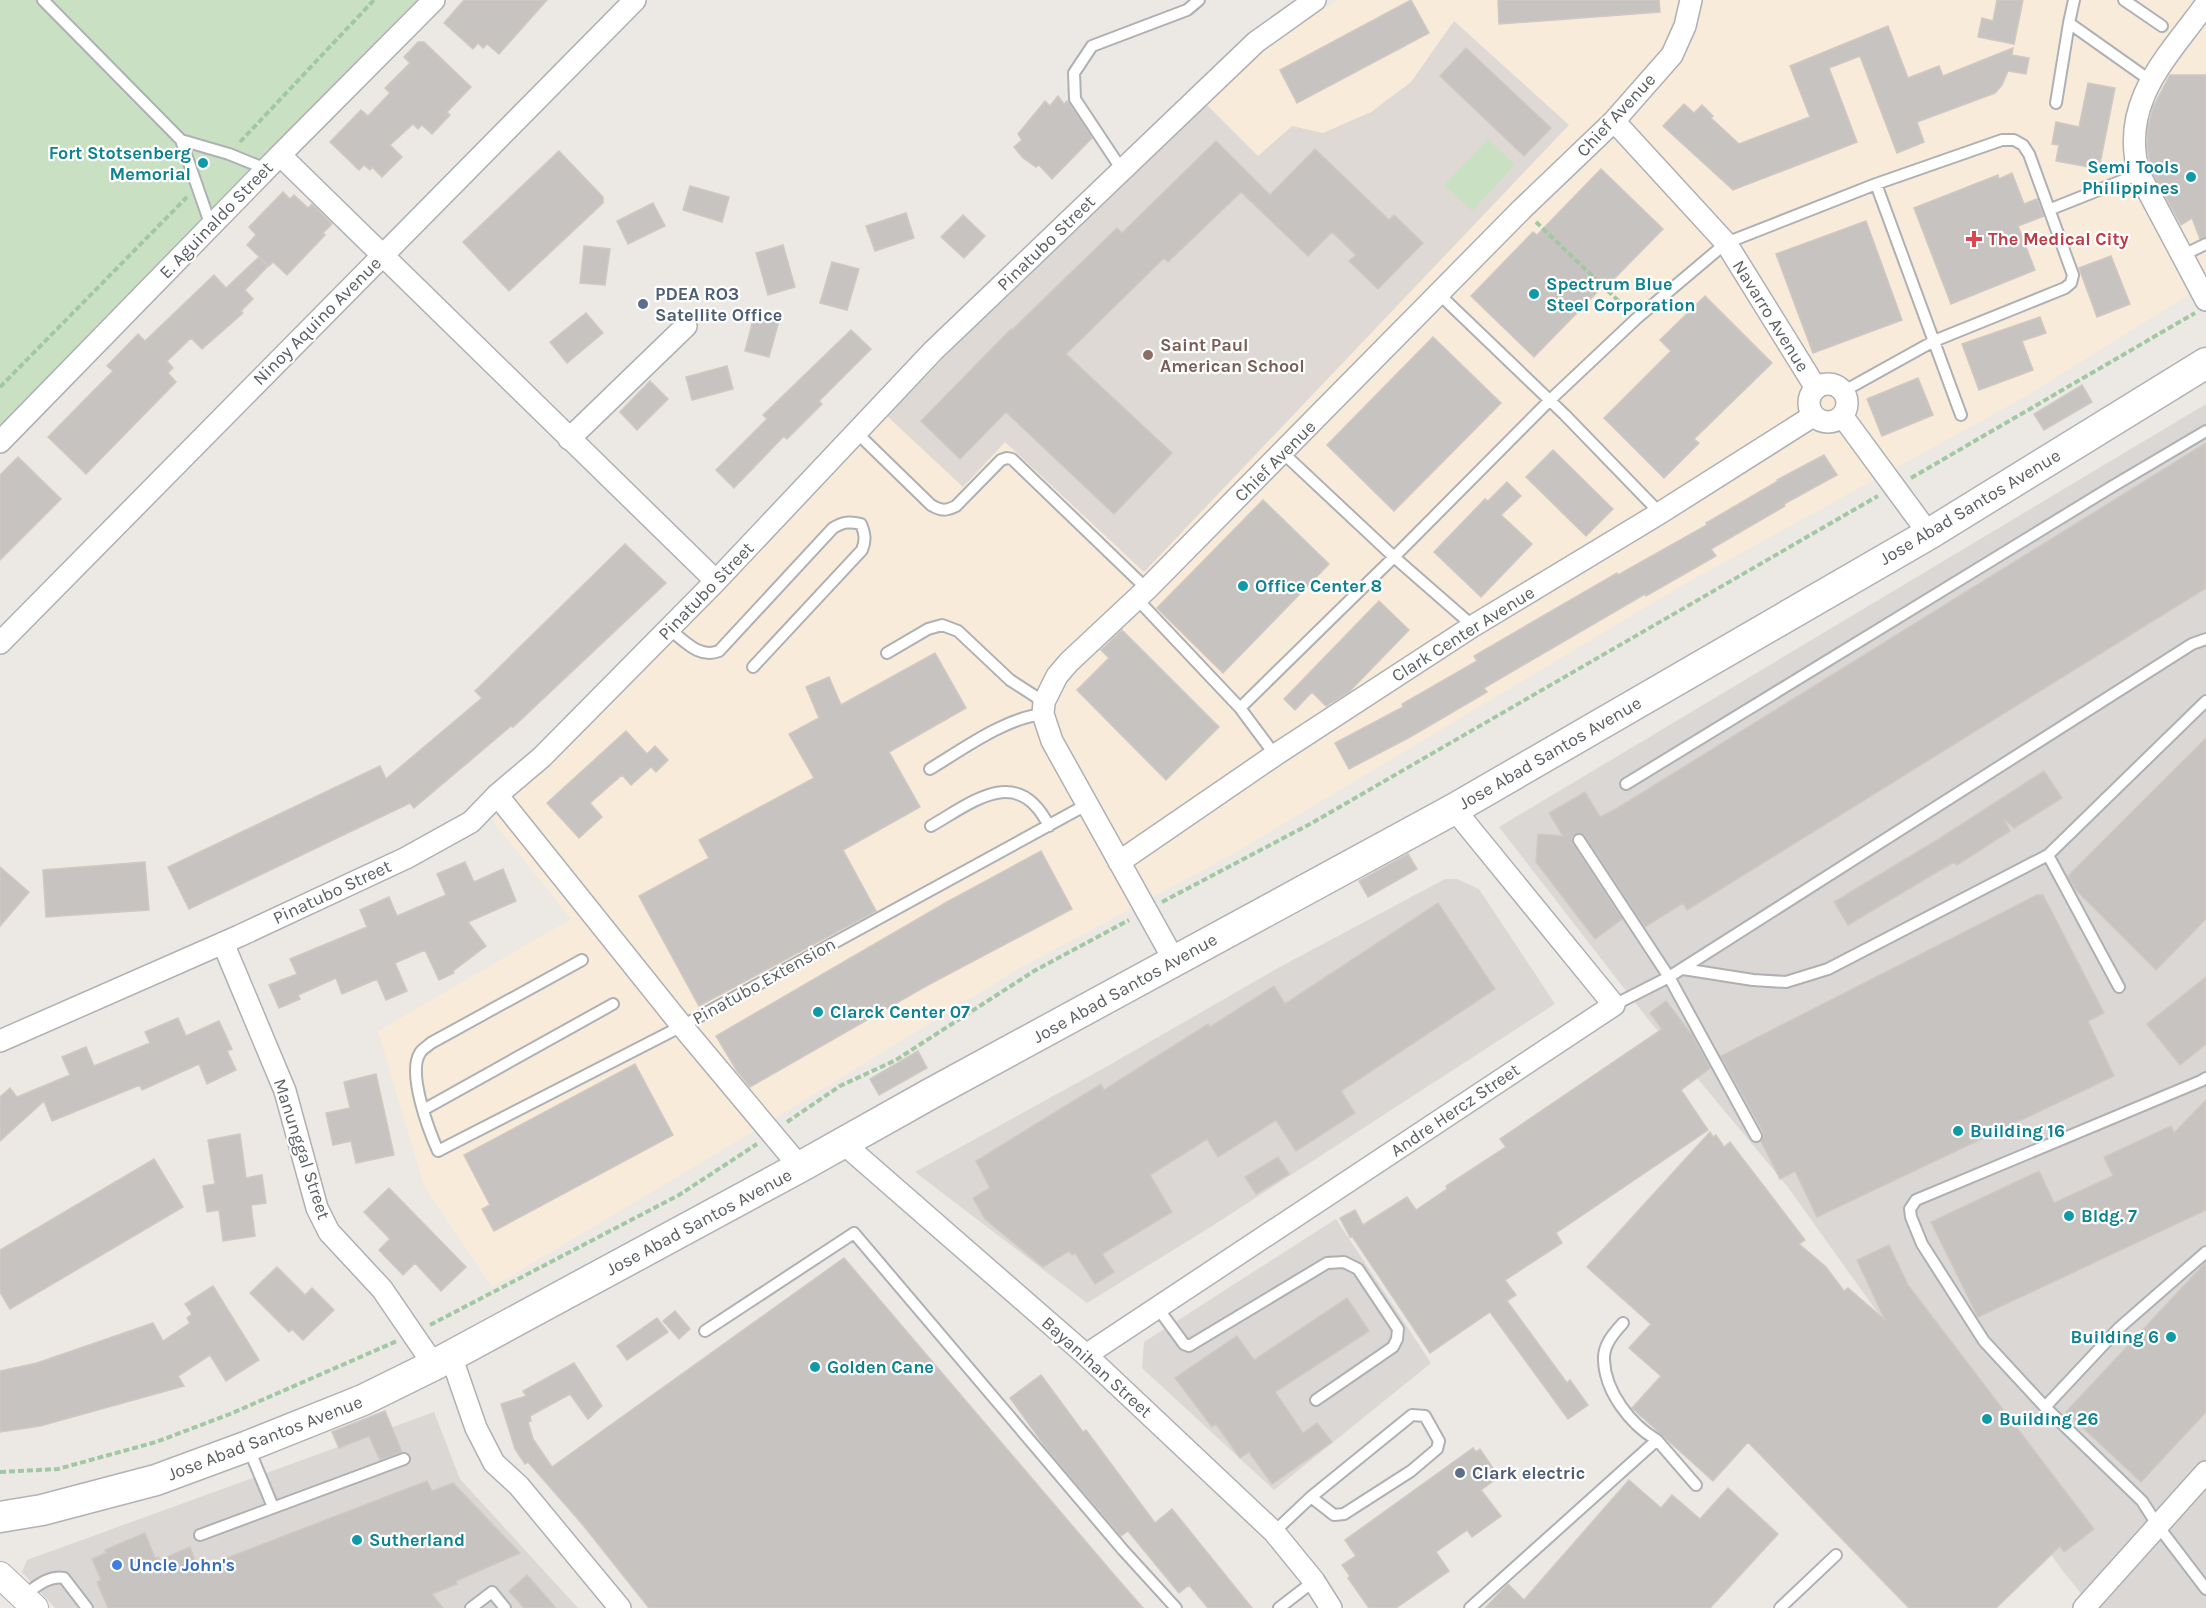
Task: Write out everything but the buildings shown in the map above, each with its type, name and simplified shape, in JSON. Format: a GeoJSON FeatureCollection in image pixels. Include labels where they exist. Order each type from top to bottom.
{"type":"FeatureCollection","features":[{"type":"Feature","properties":{"kind":"main road","name":"Jose Abad Santos Avenue"},"geometry":{"type":"LineString","coordinates":[[0,1517],[42,1510],[156,1480],[363,1400],[443,1360],[1454,809],[1929,534],[2206,363]]}},
{"type":"Feature","properties":{"kind":"street","name":"E. Aguinaldo Street"},"geometry":{"type":"LineString","coordinates":[[0,442],[434,0]]}},
{"type":"Feature","properties":{"kind":"street","name":"Ninoy Aquino Avenue"},"geometry":{"type":"LineString","coordinates":[[0,643],[635,0]]}},
{"type":"Feature","properties":{"kind":"street","name":"Pinatubo Street"},"geometry":{"type":"LineString","coordinates":[[0,1041],[223,943],[406,858],[471,822],[497,795],[542,757],[669,629],[933,351],[1256,42],[1315,0]]}},
{"type":"Feature","properties":{"kind":"street","name":"Chief Avenue"},"geometry":{"type":"LineString","coordinates":[[1044,708],[1057,676],[1069,662],[1142,594],[1522,209],[1614,121],[1671,55],[1685,26],[1691,0]]}},
{"type":"Feature","properties":{"kind":"street"},"geometry":{"type":"LineString","coordinates":[[2201,306],[2181,256],[2139,174],[2135,161],[2133,130],[2141,99],[2151,81],[2206,4]]}},
{"type":"Feature","properties":{"kind":"street","name":"Navarro Avenue"},"geometry":{"type":"LineString","coordinates":[[1614,121],[1726,243],[1816,388]]}},
{"type":"Feature","properties":{"kind":"street"},"geometry":{"type":"LineString","coordinates":[[273,162],[382,255],[716,581]]}},
{"type":"Feature","properties":{"kind":"street"},"geometry":{"type":"LineString","coordinates":[[569,439],[686,326]]}},
{"type":"Feature","properties":{"kind":"street"},"geometry":{"type":"LineString","coordinates":[[1834,384],[1844,391],[1848,404],[1843,417],[1825,423],[1813,416],[1810,411],[1809,398],[1816,388],[1834,384]]}},
{"type":"Feature","properties":{"kind":"street","name":"Clark Center Avenue"},"geometry":{"type":"LineString","coordinates":[[1119,862],[1275,755],[1473,626],[1660,513],[1813,416]]}},
{"type":"Feature","properties":{"kind":"street"},"geometry":{"type":"LineString","coordinates":[[1843,417],[1929,534]]}},
{"type":"Feature","properties":{"kind":"street"},"geometry":{"type":"LineString","coordinates":[[1044,708],[1052,741],[1174,960]]}},
{"type":"Feature","properties":{"kind":"street"},"geometry":{"type":"LineString","coordinates":[[497,795],[682,1026],[800,1167]]}},
{"type":"Feature","properties":{"kind":"street"},"geometry":{"type":"LineString","coordinates":[[1454,809],[1614,1005]]}},
{"type":"Feature","properties":{"kind":"street","name":"Manunggal Street"},"geometry":{"type":"LineString","coordinates":[[223,943],[285,1091],[317,1208],[329,1232],[382,1289],[412,1334],[443,1360],[494,1463],[519,1486],[620,1608]]}},
{"type":"Feature","properties":{"kind":"street","name":"Andre Hercz Street"},"geometry":{"type":"LineString","coordinates":[[1086,1355],[1614,1005]]}},
{"type":"Feature","properties":{"kind":"street","name":"Bayanihan Street"},"geometry":{"type":"LineString","coordinates":[[843,1143],[1086,1355],[1274,1532],[1314,1581],[1331,1608]]}},
{"type":"Feature","properties":{"kind":"street"},"geometry":{"type":"LineString","coordinates":[[2084,1608],[2206,1472]]}},
{"type":"Feature","properties":{"kind":"street"},"geometry":{"type":"LineString","coordinates":[[0,1575],[29,1602]]}},
{"type":"Feature","properties":{"kind":"lane"},"geometry":{"type":"LineString","coordinates":[[43,0],[181,140],[212,226]]}},
{"type":"Feature","properties":{"kind":"lane"},"geometry":{"type":"LineString","coordinates":[[1122,170],[1075,99],[1074,73],[1092,46],[1187,10],[1199,0]]}},
{"type":"Feature","properties":{"kind":"lane"},"geometry":{"type":"LineString","coordinates":[[2056,103],[2074,0]]}},
{"type":"Feature","properties":{"kind":"lane"},"geometry":{"type":"LineString","coordinates":[[2124,0],[2162,26]]}},
{"type":"Feature","properties":{"kind":"lane"},"geometry":{"type":"LineString","coordinates":[[2069,23],[2151,81]]}},
{"type":"Feature","properties":{"kind":"lane"},"geometry":{"type":"LineString","coordinates":[[181,140],[229,154],[273,162]]}},
{"type":"Feature","properties":{"kind":"lane"},"geometry":{"type":"LineString","coordinates":[[1240,708],[1550,400],[1636,319],[1726,243],[1876,184],[2002,140],[2014,140],[2024,146],[2050,209],[2073,275],[2071,283],[2065,288],[1934,341],[1844,391]]}},
{"type":"Feature","properties":{"kind":"lane"},"geometry":{"type":"LineString","coordinates":[[2050,209],[2139,174]]}},
{"type":"Feature","properties":{"kind":"lane"},"geometry":{"type":"LineString","coordinates":[[1876,184],[1961,415]]}},
{"type":"Feature","properties":{"kind":"lane"},"geometry":{"type":"LineString","coordinates":[[2181,256],[2206,244]]}},
{"type":"Feature","properties":{"kind":"lane"},"geometry":{"type":"LineString","coordinates":[[1439,294],[1550,400],[1660,513]]}},
{"type":"Feature","properties":{"kind":"lane"},"geometry":{"type":"LineString","coordinates":[[1626,784],[2206,431]]}},
{"type":"Feature","properties":{"kind":"lane"},"geometry":{"type":"LineString","coordinates":[[856,432],[939,510],[956,507],[1001,460],[1012,459],[1142,594],[1240,708],[1275,755]]}},
{"type":"Feature","properties":{"kind":"lane"},"geometry":{"type":"LineString","coordinates":[[1283,453],[1394,557],[1473,626]]}},
{"type":"Feature","properties":{"kind":"lane"},"geometry":{"type":"LineString","coordinates":[[669,629],[703,654],[719,651],[833,528],[842,523],[861,524],[865,534],[865,542],[861,550],[753,667]]}},
{"type":"Feature","properties":{"kind":"lane"},"geometry":{"type":"LineString","coordinates":[[887,653],[928,629],[942,625],[958,632],[1044,708],[1005,726],[930,769]]}},
{"type":"Feature","properties":{"kind":"lane"},"geometry":{"type":"LineString","coordinates":[[1614,1005],[1683,969],[2182,650],[2206,639]]}},
{"type":"Feature","properties":{"kind":"lane"},"geometry":{"type":"LineString","coordinates":[[1683,969],[1753,980],[1786,982],[1828,969],[2048,855],[2206,701]]}},
{"type":"Feature","properties":{"kind":"lane"},"geometry":{"type":"LineString","coordinates":[[931,826],[978,798],[1003,791],[1012,791],[1031,801],[1041,809],[1049,825]]}},
{"type":"Feature","properties":{"kind":"lane","name":"Pinatubo Extension"},"geometry":{"type":"LineString","coordinates":[[423,1110],[428,1130],[438,1150],[682,1026],[1086,805]]}},
{"type":"Feature","properties":{"kind":"lane"},"geometry":{"type":"LineString","coordinates":[[1579,840],[1669,977],[1756,1136]]}},
{"type":"Feature","properties":{"kind":"lane"},"geometry":{"type":"LineString","coordinates":[[2048,855],[2119,987]]}},
{"type":"Feature","properties":{"kind":"lane"},"geometry":{"type":"LineString","coordinates":[[582,960],[431,1043],[419,1054],[416,1075],[423,1110],[613,1004]]}},
{"type":"Feature","properties":{"kind":"lane"},"geometry":{"type":"LineString","coordinates":[[2206,1078],[1916,1200],[1910,1209],[1922,1244],[1984,1341],[2045,1407],[2142,1501],[2206,1589]]}},
{"type":"Feature","properties":{"kind":"lane"},"geometry":{"type":"LineString","coordinates":[[705,1331],[854,1233],[1123,1550],[1176,1608]]}},
{"type":"Feature","properties":{"kind":"lane"},"geometry":{"type":"LineString","coordinates":[[2045,1407],[2119,1328],[2206,1252]]}},
{"type":"Feature","properties":{"kind":"lane"},"geometry":{"type":"LineString","coordinates":[[1157,1307],[1184,1344],[1190,1346],[1327,1263],[1344,1262],[1358,1269],[1398,1329],[1397,1339],[1393,1347],[1316,1400]]}},
{"type":"Feature","properties":{"kind":"lane"},"geometry":{"type":"LineString","coordinates":[[1623,1323],[1610,1337],[1603,1358],[1610,1386],[1624,1410],[1644,1432],[1657,1440],[1696,1485]]}},
{"type":"Feature","properties":{"kind":"lane"},"geometry":{"type":"LineString","coordinates":[[1274,1532],[1311,1497],[1412,1415],[1425,1416],[1439,1441],[1437,1449],[1411,1471],[1344,1514],[1334,1515],[1311,1497]]}},
{"type":"Feature","properties":{"kind":"lane"},"geometry":{"type":"LineString","coordinates":[[1470,1608],[1657,1440]]}},
{"type":"Feature","properties":{"kind":"lane"},"geometry":{"type":"LineString","coordinates":[[248,1446],[273,1507]]}},
{"type":"Feature","properties":{"kind":"lane"},"geometry":{"type":"LineString","coordinates":[[200,1535],[404,1460]]}},
{"type":"Feature","properties":{"kind":"lane"},"geometry":{"type":"LineString","coordinates":[[1796,1608],[1784,1604],[1836,1555]]}},
{"type":"Feature","properties":{"kind":"lane"},"geometry":{"type":"LineString","coordinates":[[29,1602],[49,1579],[56,1577],[64,1578],[87,1608]]}},
{"type":"Feature","properties":{"kind":"lane"},"geometry":{"type":"LineString","coordinates":[[1279,1608],[1314,1581]]}},
{"type":"Feature","properties":{"kind":"lane"},"geometry":{"type":"LineString","coordinates":[[471,1608],[492,1592],[505,1608]]}},
{"type":"Feature","properties":{"kind":"path"},"geometry":{"type":"LineString","coordinates":[[1522,209],[1636,319]]}},
{"type":"Feature","properties":{"kind":"path"},"geometry":{"type":"LineString","coordinates":[[0,1472],[58,1469],[156,1442],[230,1414],[412,1334],[679,1195],[840,1086],[896,1060],[1034,971],[1310,824],[1895,486],[2201,306]]}},
{"type":"Feature","properties":{"kind":"shaded area"},"geometry":{"type":"Polygon","coordinates":[[[1337,0],[2206,0],[2206,284],[2021,399],[1681,586],[1233,854],[1020,968],[746,1136],[492,1287],[424,1186],[378,1031],[571,919],[492,820],[1006,295],[1254,55],[1337,0]]]}},
{"type":"Feature","properties":{"kind":"shaded area","name":"Saint Paul American School"},"geometry":{"type":"Polygon","coordinates":[[[1454,21],[1569,125],[1144,572],[1005,442],[963,487],[887,416],[1006,295],[1205,103],[1258,156],[1292,126],[1323,133],[1371,112],[1411,82],[1454,21]]]}},
{"type":"Feature","properties":{"kind":"shaded area"},"geometry":{"type":"Polygon","coordinates":[[[2206,404],[2206,1608],[2093,1608],[2062,1570],[1787,1186],[1647,1018],[1499,827],[2206,404]]]}},
{"type":"Feature","properties":{"kind":"shaded area"},"geometry":{"type":"Polygon","coordinates":[[[1445,879],[1457,879],[1479,889],[1555,1004],[1209,1228],[1087,1303],[915,1172],[1106,1067],[1278,968],[1445,879]]]}},
{"type":"Feature","properties":{"kind":"shaded area"},"geometry":{"type":"Polygon","coordinates":[[[1336,1219],[1431,1363],[1274,1490],[1142,1368],[1144,1342],[1336,1219]]]}},
{"type":"Feature","properties":{"kind":"shaded area"},"geometry":{"type":"Polygon","coordinates":[[[434,1412],[460,1479],[578,1608],[55,1608],[22,1572],[27,1560],[434,1412]]]}},
{"type":"Feature","properties":{"kind":"green space"},"geometry":{"type":"Polygon","coordinates":[[[0,0],[421,0],[0,431],[0,0]]]}},
{"type":"Feature","properties":{"kind":"green space"},"geometry":{"type":"Polygon","coordinates":[[[1488,139],[1515,165],[1472,211],[1444,185],[1488,139]]]}},
{"type":"Feature","properties":{"kind":"place","name":"Fort Stotsenberg Memorial"},"geometry":{"type":"Point","coordinates":[203,163]}},
{"type":"Feature","properties":{"kind":"place","name":"Semi Tools Philippines"},"geometry":{"type":"Point","coordinates":[2191,177]}},
{"type":"Feature","properties":{"kind":"place","name":"The Medical City"},"geometry":{"type":"Point","coordinates":[1974,239]}},
{"type":"Feature","properties":{"kind":"place","name":"Spectrum Blue Steel Corporation"},"geometry":{"type":"Point","coordinates":[1534,294]}},
{"type":"Feature","properties":{"kind":"place","name":"PDEA RO3 Satellite Office"},"geometry":{"type":"Point","coordinates":[643,304]}},
{"type":"Feature","properties":{"kind":"place","name":"Saint Paul American School"},"geometry":{"type":"Point","coordinates":[1148,355]}},
{"type":"Feature","properties":{"kind":"place","name":"Office Center 8"},"geometry":{"type":"Point","coordinates":[1243,586]}},
{"type":"Feature","properties":{"kind":"place","name":"Clarck Center 07"},"geometry":{"type":"Point","coordinates":[818,1012]}},
{"type":"Feature","properties":{"kind":"place","name":"Building 16"},"geometry":{"type":"Point","coordinates":[1958,1131]}},
{"type":"Feature","properties":{"kind":"place","name":"Bldg. 7"},"geometry":{"type":"Point","coordinates":[2069,1216]}},
{"type":"Feature","properties":{"kind":"place","name":"Building 6"},"geometry":{"type":"Point","coordinates":[2171,1337]}},
{"type":"Feature","properties":{"kind":"place","name":"Golden Cane"},"geometry":{"type":"Point","coordinates":[815,1367]}},
{"type":"Feature","properties":{"kind":"place","name":"Building 26"},"geometry":{"type":"Point","coordinates":[1987,1419]}},
{"type":"Feature","properties":{"kind":"place","name":"Clark electric"},"geometry":{"type":"Point","coordinates":[1460,1473]}},
{"type":"Feature","properties":{"kind":"place","name":"Sutherland"},"geometry":{"type":"Point","coordinates":[357,1540]}},
{"type":"Feature","properties":{"kind":"place","name":"Uncle John's"},"geometry":{"type":"Point","coordinates":[117,1565]}}]}
